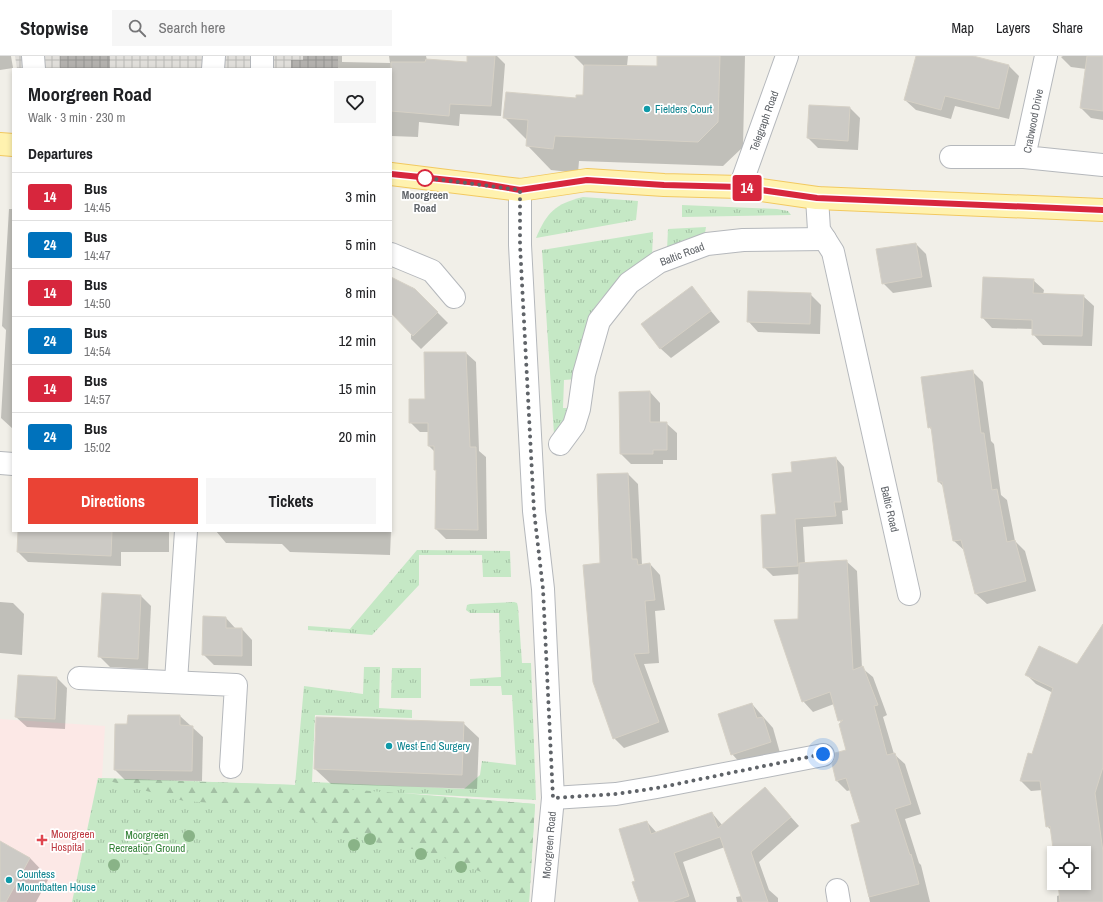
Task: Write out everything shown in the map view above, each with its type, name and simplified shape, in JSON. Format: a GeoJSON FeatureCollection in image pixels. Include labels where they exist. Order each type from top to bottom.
{"type":"FeatureCollection","features":[{"type":"Feature","properties":{"kind":"main road"},"geometry":{"type":"LineString","coordinates":[[0,144],[12,145]]}},
{"type":"Feature","properties":{"kind":"main road"},"geometry":{"type":"LineString","coordinates":[[392,174],[478,183],[520,190],[587,180],[664,185],[740,187],[817,198],[1103,210]]}},
{"type":"Feature","properties":{"kind":"street"},"geometry":{"type":"LineString","coordinates":[[33,56],[34,68]]}},
{"type":"Feature","properties":{"kind":"street"},"geometry":{"type":"LineString","coordinates":[[213,68],[214,56]]}},
{"type":"Feature","properties":{"kind":"street"},"geometry":{"type":"LineString","coordinates":[[262,56],[262,68]]}},
{"type":"Feature","properties":{"kind":"street","name":"Telegraph Road"},"geometry":{"type":"LineString","coordinates":[[740,187],[787,56]]}},
{"type":"Feature","properties":{"kind":"street","name":"Crabwood Drive"},"geometry":{"type":"LineString","coordinates":[[1046,56],[1024,157],[1103,165]]}},
{"type":"Feature","properties":{"kind":"street"},"geometry":{"type":"LineString","coordinates":[[952,157],[1024,157]]}},
{"type":"Feature","properties":{"kind":"street","name":"Moorgreen Road"},"geometry":{"type":"LineString","coordinates":[[520,190],[520,245],[534,511],[543,589],[553,798],[543,902]]}},
{"type":"Feature","properties":{"kind":"street","name":"Baltic Road"},"geometry":{"type":"LineString","coordinates":[[817,198],[819,230],[833,252],[909,594]]}},
{"type":"Feature","properties":{"kind":"street","name":"Baltic Road"},"geometry":{"type":"LineString","coordinates":[[560,444],[574,425],[579,409],[586,368],[599,321],[629,283],[659,262],[707,244],[744,240],[825,239]]}},
{"type":"Feature","properties":{"kind":"street"},"geometry":{"type":"LineString","coordinates":[[392,254],[432,270],[454,297]]}},
{"type":"Feature","properties":{"kind":"street"},"geometry":{"type":"LineString","coordinates":[[0,463],[12,464]]}},
{"type":"Feature","properties":{"kind":"street"},"geometry":{"type":"LineString","coordinates":[[176,681],[186,532]]}},
{"type":"Feature","properties":{"kind":"street"},"geometry":{"type":"LineString","coordinates":[[79,678],[176,681],[236,685],[231,767]]}},
{"type":"Feature","properties":{"kind":"street"},"geometry":{"type":"LineString","coordinates":[[553,798],[616,794],[711,777],[823,754]]}},
{"type":"Feature","properties":{"kind":"shaded area"},"geometry":{"type":"Polygon","coordinates":[[[15,56],[338,56],[338,68],[17,68],[15,56]]]}},
{"type":"Feature","properties":{"kind":"shaded area","name":"Moorgreen Hospital"},"geometry":{"type":"Polygon","coordinates":[[[0,719],[105,726],[102,778],[98,778],[72,902],[0,902],[0,719]]]}},
{"type":"Feature","properties":{"kind":"green space"},"geometry":{"type":"Polygon","coordinates":[[[583,197],[638,201],[636,220],[536,238],[548,215],[553,210],[565,203],[583,197]]]}},
{"type":"Feature","properties":{"kind":"green space"},"geometry":{"type":"Polygon","coordinates":[[[682,205],[777,209],[788,211],[791,215],[682,217],[682,205]]]}},
{"type":"Feature","properties":{"kind":"green space"},"geometry":{"type":"Polygon","coordinates":[[[706,227],[705,233],[684,240],[667,250],[668,229],[706,227]]]}},
{"type":"Feature","properties":{"kind":"green space"},"geometry":{"type":"Polygon","coordinates":[[[653,232],[652,257],[609,290],[595,307],[590,316],[584,337],[577,379],[564,380],[563,408],[571,408],[567,420],[554,434],[542,250],[653,232]]]}},
{"type":"Feature","properties":{"kind":"green space"},"geometry":{"type":"Polygon","coordinates":[[[417,550],[510,551],[511,577],[483,577],[482,555],[419,555],[419,585],[372,635],[308,630],[308,626],[350,629],[417,550]]]}},
{"type":"Feature","properties":{"kind":"green space","name":"Moorgreen Recreation Ground"},"geometry":{"type":"Polygon","coordinates":[[[517,603],[518,607],[522,663],[531,663],[536,800],[401,793],[535,804],[529,902],[72,902],[98,778],[295,785],[304,686],[363,694],[364,667],[380,667],[379,708],[412,710],[412,718],[315,715],[312,782],[464,789],[480,775],[482,761],[516,765],[512,695],[502,695],[501,686],[470,686],[470,679],[501,677],[499,613],[470,613],[466,610],[467,605],[470,604],[517,603]]]}},
{"type":"Feature","properties":{"kind":"green space"},"geometry":{"type":"Polygon","coordinates":[[[392,668],[421,668],[421,698],[391,698],[392,668]]]}},
{"type":"Feature","properties":{"kind":"green space"},"geometry":{"type":"Polygon","coordinates":[[[98,778],[294,785],[535,804],[529,902],[519,902],[497,878],[429,852],[341,836],[292,808],[184,801],[98,778]]]}},
{"type":"Feature","properties":{"kind":"building"},"geometry":{"type":"Polygon","coordinates":[[[467,56],[495,56],[491,106],[450,104],[449,116],[392,111],[391,62],[425,62],[426,59],[467,62],[467,56]]]}},
{"type":"Feature","properties":{"kind":"building","name":"Fielders Court"},"geometry":{"type":"Polygon","coordinates":[[[657,56],[720,56],[718,122],[698,142],[555,136],[553,149],[526,146],[528,120],[503,118],[506,92],[576,98],[576,95],[583,95],[584,65],[657,66],[657,56]]]}},
{"type":"Feature","properties":{"kind":"building"},"geometry":{"type":"Polygon","coordinates":[[[916,56],[973,56],[1009,65],[999,109],[945,96],[941,110],[904,100],[916,56]]]}},
{"type":"Feature","properties":{"kind":"building"},"geometry":{"type":"Polygon","coordinates":[[[1087,56],[1103,56],[1103,111],[1080,108],[1087,56]]]}},
{"type":"Feature","properties":{"kind":"building"},"geometry":{"type":"Polygon","coordinates":[[[809,105],[850,107],[848,141],[807,138],[809,105]]]}},
{"type":"Feature","properties":{"kind":"building"},"geometry":{"type":"Polygon","coordinates":[[[916,243],[922,277],[882,284],[876,249],[916,243]]]}},
{"type":"Feature","properties":{"kind":"building"},"geometry":{"type":"Polygon","coordinates":[[[983,277],[1034,279],[1033,293],[1084,295],[1082,336],[1032,335],[1032,320],[981,318],[983,277]]]}},
{"type":"Feature","properties":{"kind":"building"},"geometry":{"type":"Polygon","coordinates":[[[392,278],[415,289],[438,312],[413,336],[392,314],[392,278]]]}},
{"type":"Feature","properties":{"kind":"building"},"geometry":{"type":"Polygon","coordinates":[[[692,286],[711,311],[660,349],[641,324],[692,286]]]}},
{"type":"Feature","properties":{"kind":"building"},"geometry":{"type":"Polygon","coordinates":[[[748,291],[811,293],[810,324],[747,322],[748,291]]]}},
{"type":"Feature","properties":{"kind":"building"},"geometry":{"type":"Polygon","coordinates":[[[424,352],[466,352],[470,447],[476,447],[478,530],[435,529],[436,470],[434,470],[434,446],[428,446],[428,423],[409,423],[409,399],[425,399],[424,352]]]}},
{"type":"Feature","properties":{"kind":"building"},"geometry":{"type":"Polygon","coordinates":[[[973,370],[981,433],[984,433],[992,490],[997,489],[1007,542],[1015,540],[1026,581],[975,594],[961,540],[953,541],[942,482],[938,482],[931,427],[928,428],[921,377],[973,370]]]}},
{"type":"Feature","properties":{"kind":"building"},"geometry":{"type":"Polygon","coordinates":[[[650,391],[650,422],[667,422],[667,450],[653,450],[653,454],[620,454],[619,392],[650,391]]]}},
{"type":"Feature","properties":{"kind":"building"},"geometry":{"type":"Polygon","coordinates":[[[836,457],[841,502],[834,502],[836,516],[795,519],[798,566],[763,568],[761,515],[776,514],[772,474],[792,472],[791,462],[836,457]]]}},
{"type":"Feature","properties":{"kind":"building"},"geometry":{"type":"Polygon","coordinates":[[[628,473],[632,559],[637,559],[638,565],[650,563],[655,600],[645,601],[649,653],[634,654],[659,722],[613,739],[593,682],[583,565],[600,563],[597,474],[628,473]]]}},
{"type":"Feature","properties":{"kind":"building"},"geometry":{"type":"Polygon","coordinates":[[[18,532],[112,532],[111,556],[17,552],[18,532]]]}},
{"type":"Feature","properties":{"kind":"building"},"geometry":{"type":"Polygon","coordinates":[[[847,560],[853,670],[863,666],[878,705],[874,706],[887,755],[895,753],[911,804],[895,809],[910,855],[911,854],[919,884],[869,897],[851,825],[860,822],[846,778],[836,781],[832,764],[835,759],[835,753],[846,750],[839,724],[843,720],[838,721],[830,692],[802,702],[774,620],[798,619],[799,563],[847,560]]]}},
{"type":"Feature","properties":{"kind":"building"},"geometry":{"type":"Polygon","coordinates":[[[102,593],[141,595],[138,659],[98,657],[102,593]]]}},
{"type":"Feature","properties":{"kind":"building"},"geometry":{"type":"Polygon","coordinates":[[[203,616],[226,617],[226,628],[242,628],[242,656],[202,655],[203,616]]]}},
{"type":"Feature","properties":{"kind":"building"},"geometry":{"type":"Polygon","coordinates":[[[1103,624],[1103,767],[1095,793],[1103,852],[1103,902],[1060,902],[1059,890],[1091,890],[1091,846],[1053,846],[1050,826],[1046,827],[1040,781],[1020,781],[1028,753],[1032,754],[1053,688],[1025,675],[1039,646],[1077,664],[1103,624]]]}},
{"type":"Feature","properties":{"kind":"building"},"geometry":{"type":"Polygon","coordinates":[[[18,675],[57,677],[55,719],[15,717],[18,675]]]}},
{"type":"Feature","properties":{"kind":"building"},"geometry":{"type":"Polygon","coordinates":[[[752,703],[757,718],[763,717],[771,742],[731,755],[718,714],[752,703]]]}},
{"type":"Feature","properties":{"kind":"building"},"geometry":{"type":"Polygon","coordinates":[[[128,715],[180,715],[180,725],[193,726],[192,771],[114,770],[115,724],[127,724],[128,715]]]}},
{"type":"Feature","properties":{"kind":"building","name":"West End Surgery"},"geometry":{"type":"Polygon","coordinates":[[[316,717],[464,722],[462,775],[314,769],[316,717]]]}},
{"type":"Feature","properties":{"kind":"building"},"geometry":{"type":"Polygon","coordinates":[[[765,787],[791,817],[751,852],[768,902],[743,902],[720,837],[674,853],[689,896],[672,902],[639,902],[632,882],[635,881],[619,829],[647,821],[651,834],[712,812],[718,828],[765,787]]]}},
{"type":"Feature","properties":{"kind":"building","name":"Countess Mountbatten House"},"geometry":{"type":"Polygon","coordinates":[[[0,841],[30,858],[6,902],[0,902],[0,841]]]}},
{"type":"Feature","properties":{"kind":"bus line","name":"14"},"geometry":{"type":"LineString","coordinates":[[392,174],[478,183],[520,190],[587,180],[664,185],[740,187],[817,198],[1103,210]]}},
{"type":"Feature","properties":{"kind":"place","name":"Fielders Court"},"geometry":{"type":"Point","coordinates":[647,109]}},
{"type":"Feature","properties":{"kind":"place","name":"Moorgreen Road"},"geometry":{"type":"Point","coordinates":[425,178]}},
{"type":"Feature","properties":{"kind":"place","name":"West End Surgery"},"geometry":{"type":"Point","coordinates":[389,746]}},
{"type":"Feature","properties":{"kind":"place","name":"Moorgreen Hospital"},"geometry":{"type":"Point","coordinates":[42,840]}},
{"type":"Feature","properties":{"kind":"place","name":"Countess Mountbatten House"},"geometry":{"type":"Point","coordinates":[9,880]}},
{"type":"Feature","properties":{"kind":"route"},"geometry":{"type":"LineString","coordinates":[[425,178],[420,177],[478,183],[520,190],[520,245],[534,511],[543,589],[553,798],[616,794],[657,788],[823,754]]}}]}
